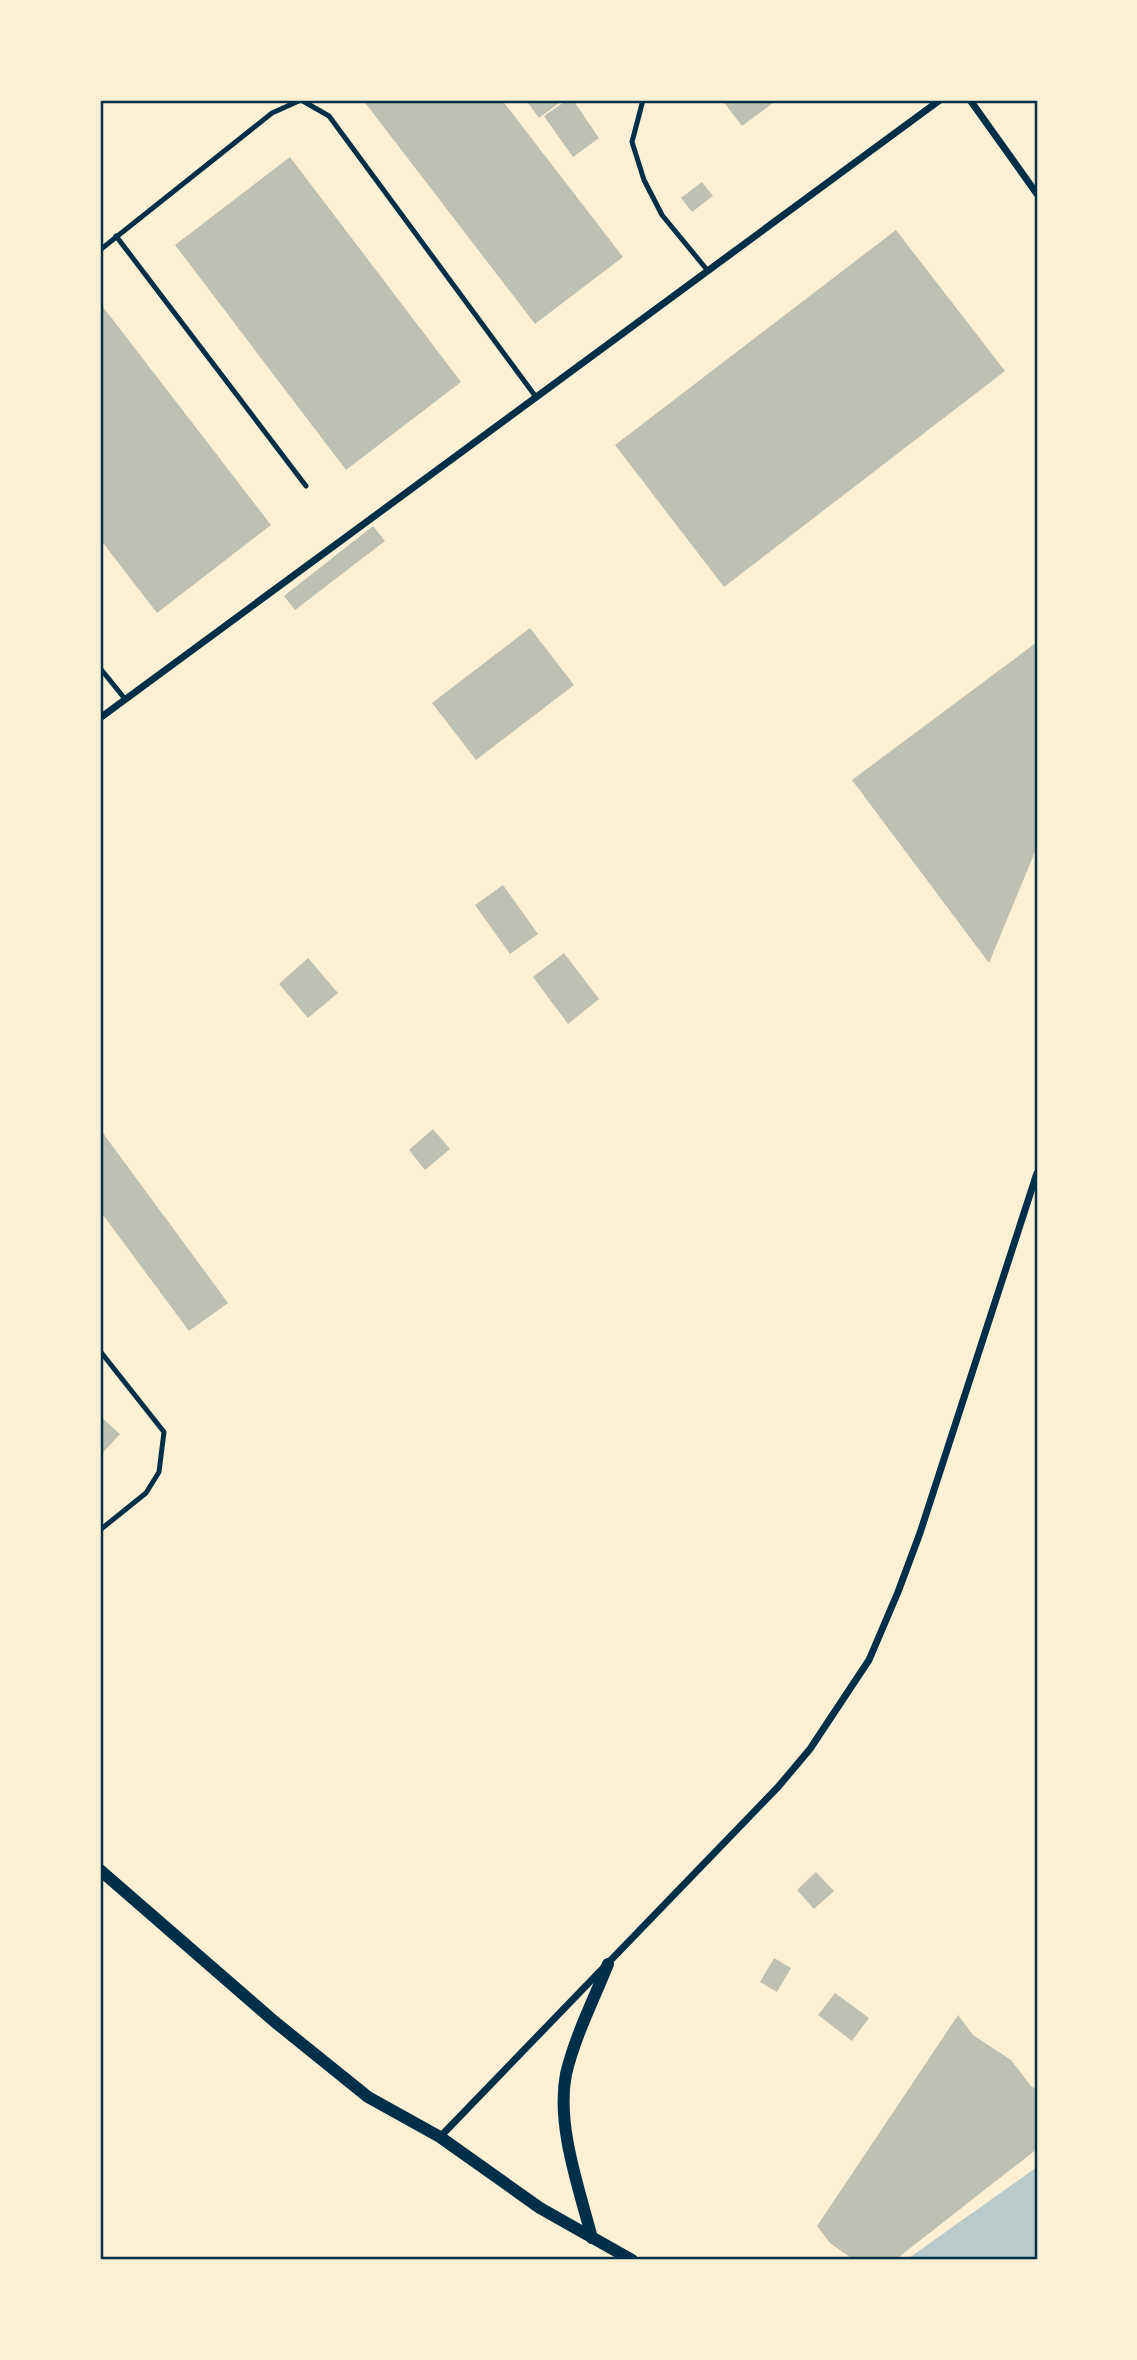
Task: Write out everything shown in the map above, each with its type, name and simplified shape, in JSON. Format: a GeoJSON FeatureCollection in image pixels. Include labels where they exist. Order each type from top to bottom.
{"type":"FeatureCollection","features":[{"type":"Feature","properties":{"kind":"street"},"geometry":{"type":"LineString","coordinates":[[100,718],[940,100]]}},
{"type":"Feature","properties":{"kind":"street"},"geometry":{"type":"LineString","coordinates":[[970,100],[1037,194]]}},
{"type":"Feature","properties":{"kind":"street"},"geometry":{"type":"LineString","coordinates":[[440,2137],[778,1787],[810,1749],[869,1660],[920,1533],[1037,1173]]}},
{"type":"Feature","properties":{"kind":"street"},"geometry":{"type":"LineString","coordinates":[[100,1870],[275,2022],[368,2097],[440,2137],[540,2208],[632,2260]]}},
{"type":"Feature","properties":{"kind":"street"},"geometry":{"type":"LineString","coordinates":[[592,2238],[569,2144],[563,2106],[566,2075],[608,1964]]}},
{"type":"Feature","properties":{"kind":"lane"},"geometry":{"type":"LineString","coordinates":[[100,250],[272,113],[301,100],[329,116],[536,397]]}},
{"type":"Feature","properties":{"kind":"lane"},"geometry":{"type":"LineString","coordinates":[[643,100],[632,142],[644,180],[662,215],[708,271]]}},
{"type":"Feature","properties":{"kind":"lane"},"geometry":{"type":"LineString","coordinates":[[116,236],[306,486]]}},
{"type":"Feature","properties":{"kind":"lane"},"geometry":{"type":"LineString","coordinates":[[100,668],[125,699]]}},
{"type":"Feature","properties":{"kind":"lane"},"geometry":{"type":"LineString","coordinates":[[100,1351],[164,1432],[159,1472],[146,1493],[100,1530]]}},
{"type":"Feature","properties":{"kind":"shaded area"},"geometry":{"type":"Polygon","coordinates":[[[1037,2167],[1037,2260],[906,2260],[1037,2167]]]}},
{"type":"Feature","properties":{"kind":"building"},"geometry":{"type":"Polygon","coordinates":[[[363,100],[502,100],[623,257],[535,324],[363,100]]]}},
{"type":"Feature","properties":{"kind":"building"},"geometry":{"type":"Polygon","coordinates":[[[526,100],[563,100],[539,118],[526,100]]]}},
{"type":"Feature","properties":{"kind":"building"},"geometry":{"type":"Polygon","coordinates":[[[567,100],[573,100],[599,138],[573,157],[544,116],[567,100]]]}},
{"type":"Feature","properties":{"kind":"building"},"geometry":{"type":"Polygon","coordinates":[[[722,100],[777,100],[742,126],[722,100]]]}},
{"type":"Feature","properties":{"kind":"building"},"geometry":{"type":"Polygon","coordinates":[[[290,157],[461,382],[346,470],[175,245],[290,157]]]}},
{"type":"Feature","properties":{"kind":"building"},"geometry":{"type":"Polygon","coordinates":[[[702,182],[713,196],[692,212],[681,198],[702,182]]]}},
{"type":"Feature","properties":{"kind":"building"},"geometry":{"type":"Polygon","coordinates":[[[896,230],[1005,371],[724,587],[615,445],[896,230]]]}},
{"type":"Feature","properties":{"kind":"building"},"geometry":{"type":"Polygon","coordinates":[[[100,303],[271,525],[157,613],[100,539],[100,303]]]}},
{"type":"Feature","properties":{"kind":"building"},"geometry":{"type":"Polygon","coordinates":[[[373,526],[385,541],[295,610],[284,596],[373,526]]]}},
{"type":"Feature","properties":{"kind":"building"},"geometry":{"type":"Polygon","coordinates":[[[530,628],[574,685],[476,760],[432,703],[530,628]]]}},
{"type":"Feature","properties":{"kind":"building"},"geometry":{"type":"Polygon","coordinates":[[[1037,642],[1037,847],[989,963],[852,780],[1037,642]]]}},
{"type":"Feature","properties":{"kind":"building"},"geometry":{"type":"Polygon","coordinates":[[[503,885],[538,934],[510,954],[475,905],[503,885]]]}},
{"type":"Feature","properties":{"kind":"building"},"geometry":{"type":"Polygon","coordinates":[[[564,953],[599,999],[568,1024],[533,977],[564,953]]]}},
{"type":"Feature","properties":{"kind":"building"},"geometry":{"type":"Polygon","coordinates":[[[308,958],[338,993],[308,1018],[279,984],[308,958]]]}},
{"type":"Feature","properties":{"kind":"building"},"geometry":{"type":"Polygon","coordinates":[[[100,1129],[228,1303],[189,1331],[100,1211],[100,1129]]]}},
{"type":"Feature","properties":{"kind":"building"},"geometry":{"type":"Polygon","coordinates":[[[433,1129],[450,1149],[425,1170],[409,1150],[433,1129]]]}},
{"type":"Feature","properties":{"kind":"building"},"geometry":{"type":"Polygon","coordinates":[[[100,1416],[120,1434],[100,1456],[100,1416]]]}},
{"type":"Feature","properties":{"kind":"building"},"geometry":{"type":"Polygon","coordinates":[[[816,1872],[834,1891],[814,1909],[797,1890],[816,1872]]]}},
{"type":"Feature","properties":{"kind":"building"},"geometry":{"type":"Polygon","coordinates":[[[774,1958],[791,1968],[777,1992],[760,1982],[774,1958]]]}},
{"type":"Feature","properties":{"kind":"building"},"geometry":{"type":"Polygon","coordinates":[[[835,1993],[869,2018],[852,2041],[818,2015],[835,1993]]]}},
{"type":"Feature","properties":{"kind":"building"},"geometry":{"type":"Polygon","coordinates":[[[958,2015],[973,2035],[1011,2060],[1037,2090],[1037,2149],[895,2260],[854,2260],[830,2243],[817,2226],[958,2015]]]}}]}
